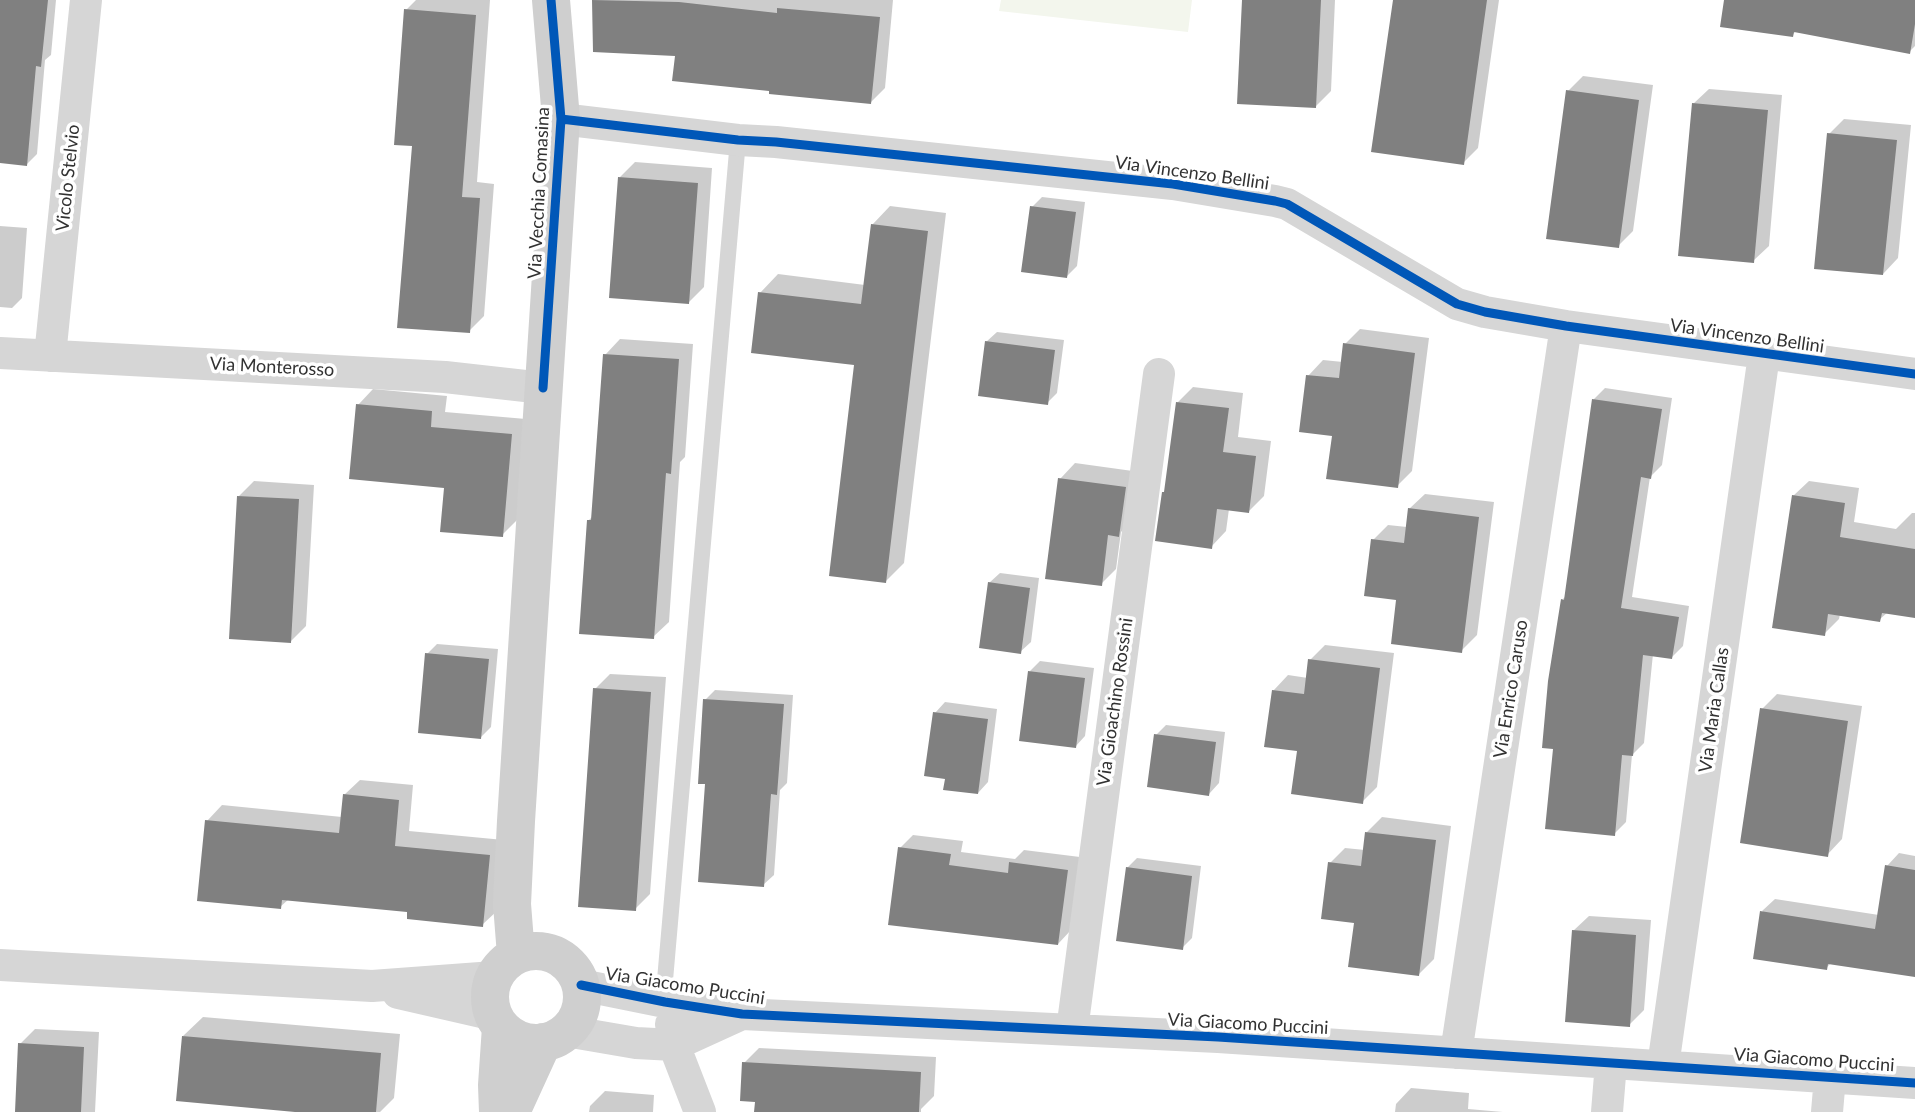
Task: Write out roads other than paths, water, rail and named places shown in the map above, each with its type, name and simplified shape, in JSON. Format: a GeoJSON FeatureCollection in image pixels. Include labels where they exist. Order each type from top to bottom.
{"type":"FeatureCollection","features":[{"type":"Feature","properties":{"kind":"street","name":"Vicolo Stelvio"},"geometry":{"type":"LineString","coordinates":[[50,356],[86,0]]}},
{"type":"Feature","properties":{"kind":"street","name":"Via Vecchia Comasina"},"geometry":{"type":"LineString","coordinates":[[521,962],[512,904],[561,119],[551,0]]}},
{"type":"Feature","properties":{"kind":"street","name":"Via Vincenzo Bellini"},"geometry":{"type":"LineString","coordinates":[[561,119],[738,140],[1173,184],[1275,201],[1287,204],[1457,304],[1485,312],[1764,355],[1915,374]]}},
{"type":"Feature","properties":{"kind":"street","name":"Via Enrico Caruso"},"geometry":{"type":"LineString","coordinates":[[1456,1053],[1566,326]]}},
{"type":"Feature","properties":{"kind":"street","name":"Via Monterosso"},"geometry":{"type":"LineString","coordinates":[[0,353],[445,377],[543,388]]}},
{"type":"Feature","properties":{"kind":"street","name":"Via Maria Callas"},"geometry":{"type":"LineString","coordinates":[[1663,1066],[1764,355]]}},
{"type":"Feature","properties":{"kind":"street","name":"Via Gioachino Rossini"},"geometry":{"type":"LineString","coordinates":[[1072,1030],[1158,374]]}},
{"type":"Feature","properties":{"kind":"street"},"geometry":{"type":"LineString","coordinates":[[0,965],[372,986],[521,962],[565,961],[575,972],[581,985],[583,1001],[579,1016],[555,1037],[511,1112]]}},
{"type":"Feature","properties":{"kind":"street"},"geometry":{"type":"LineString","coordinates":[[521,962],[491,990],[490,1002],[498,1021],[513,1037],[528,1042],[555,1037]]}},
{"type":"Feature","properties":{"kind":"street","name":"Via Giacomo Puccini"},"geometry":{"type":"LineString","coordinates":[[581,985],[742,1014],[1218,1037],[1915,1083]]}},
{"type":"Feature","properties":{"kind":"street"},"geometry":{"type":"LineString","coordinates":[[372,986],[498,1021]]}},
{"type":"Feature","properties":{"kind":"street"},"geometry":{"type":"LineString","coordinates":[[665,1002],[674,1045],[700,1112]]}},
{"type":"Feature","properties":{"kind":"street","name":"Via Giacomo Puccini"},"geometry":{"type":"LineString","coordinates":[[555,1037],[674,1045],[742,1014]]}},
{"type":"Feature","properties":{"kind":"street"},"geometry":{"type":"LineString","coordinates":[[498,1021],[498,1112]]}},
{"type":"Feature","properties":{"kind":"street"},"geometry":{"type":"LineString","coordinates":[[1607,1112],[1611,1063]]}},
{"type":"Feature","properties":{"kind":"street"},"geometry":{"type":"LineString","coordinates":[[1827,1112],[1830,1077]]}},
{"type":"Feature","properties":{"kind":"lane"},"geometry":{"type":"LineString","coordinates":[[665,1002],[664,980],[738,140]]}}]}
